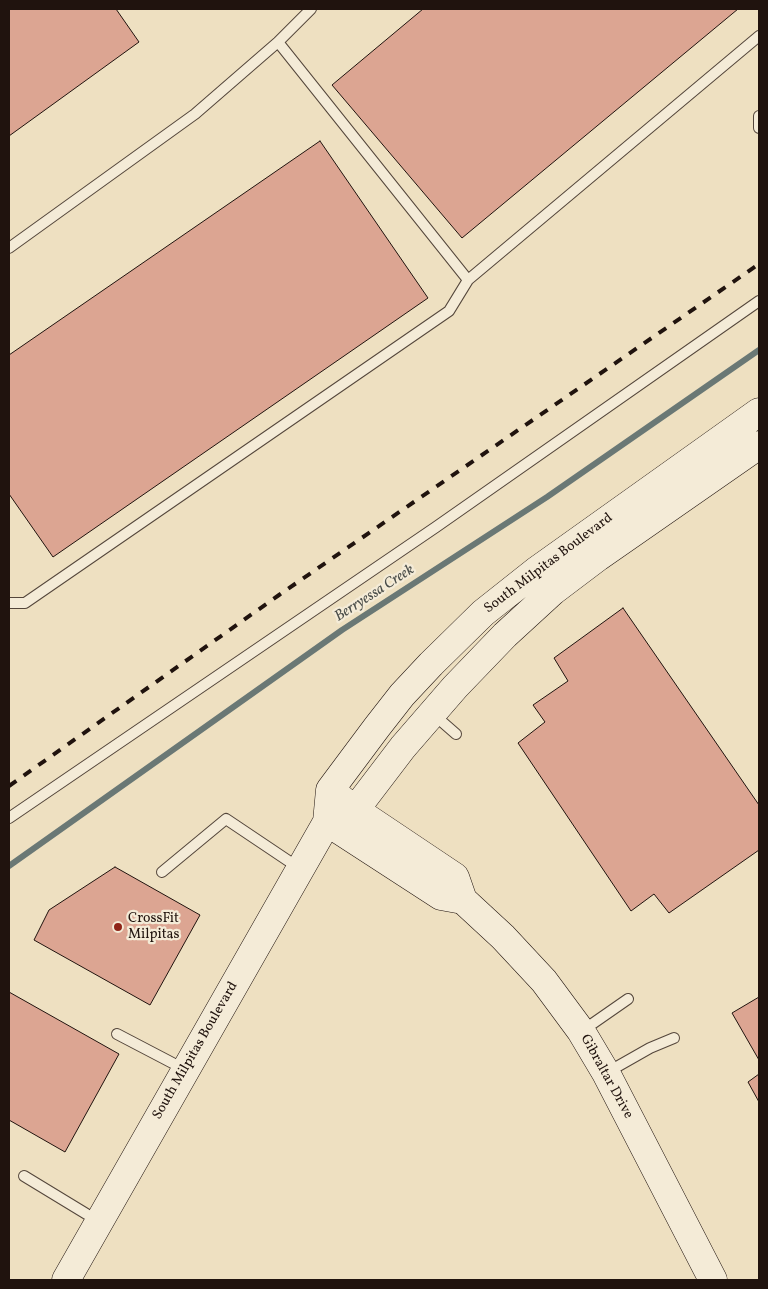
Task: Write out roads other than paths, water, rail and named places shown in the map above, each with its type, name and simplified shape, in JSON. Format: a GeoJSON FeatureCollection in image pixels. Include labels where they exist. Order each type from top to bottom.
{"type":"FeatureCollection","features":[{"type":"Feature","properties":{"kind":"main road","name":"South Milpitas Boulevard"},"geometry":{"type":"LineString","coordinates":[[66,1280],[299,868],[327,822],[330,790],[402,695],[483,613],[536,570],[759,412]]}},
{"type":"Feature","properties":{"kind":"main road","name":"South Milpitas Boulevard"},"geometry":{"type":"LineString","coordinates":[[327,822],[355,810],[432,713],[505,635],[553,591],[598,557],[759,445]]}},
{"type":"Feature","properties":{"kind":"main road","name":"Gibraltar Drive"},"geometry":{"type":"LineString","coordinates":[[330,790],[355,810],[455,877],[463,900],[503,937],[544,980],[581,1031],[606,1073],[713,1280]]}},
{"type":"Feature","properties":{"kind":"main road"},"geometry":{"type":"LineString","coordinates":[[327,822],[441,896],[463,900]]}},
{"type":"Feature","properties":{"kind":"lane"},"geometry":{"type":"LineString","coordinates":[[9,248],[195,114],[278,42],[311,9]]}},
{"type":"Feature","properties":{"kind":"lane"},"geometry":{"type":"LineString","coordinates":[[9,603],[25,603],[450,311],[468,280],[759,36]]}},
{"type":"Feature","properties":{"kind":"lane"},"geometry":{"type":"LineString","coordinates":[[278,42],[468,280]]}},
{"type":"Feature","properties":{"kind":"lane"},"geometry":{"type":"LineString","coordinates":[[759,116],[759,128]]}},
{"type":"Feature","properties":{"kind":"lane"},"geometry":{"type":"LineString","coordinates":[[9,818],[436,526],[759,301]]}},
{"type":"Feature","properties":{"kind":"lane"},"geometry":{"type":"LineString","coordinates":[[432,713],[456,734]]}},
{"type":"Feature","properties":{"kind":"lane"},"geometry":{"type":"LineString","coordinates":[[162,872],[226,819],[299,868]]}},
{"type":"Feature","properties":{"kind":"lane"},"geometry":{"type":"LineString","coordinates":[[581,1031],[628,999]]}},
{"type":"Feature","properties":{"kind":"lane"},"geometry":{"type":"LineString","coordinates":[[117,1034],[185,1070]]}},
{"type":"Feature","properties":{"kind":"lane"},"geometry":{"type":"LineString","coordinates":[[606,1073],[650,1048],[674,1038]]}},
{"type":"Feature","properties":{"kind":"lane"},"geometry":{"type":"LineString","coordinates":[[24,1176],[99,1222]]}},
{"type":"Feature","properties":{"kind":"waterway","name":"Berryessa Creek"},"geometry":{"type":"LineString","coordinates":[[9,866],[342,630],[547,497],[759,350]]}},
{"type":"Feature","properties":{"kind":"railway"},"geometry":{"type":"LineString","coordinates":[[9,786],[279,595],[759,264]]}},
{"type":"Feature","properties":{"kind":"place","name":"CrossFit Milpitas"},"geometry":{"type":"Point","coordinates":[118,927]}}]}
